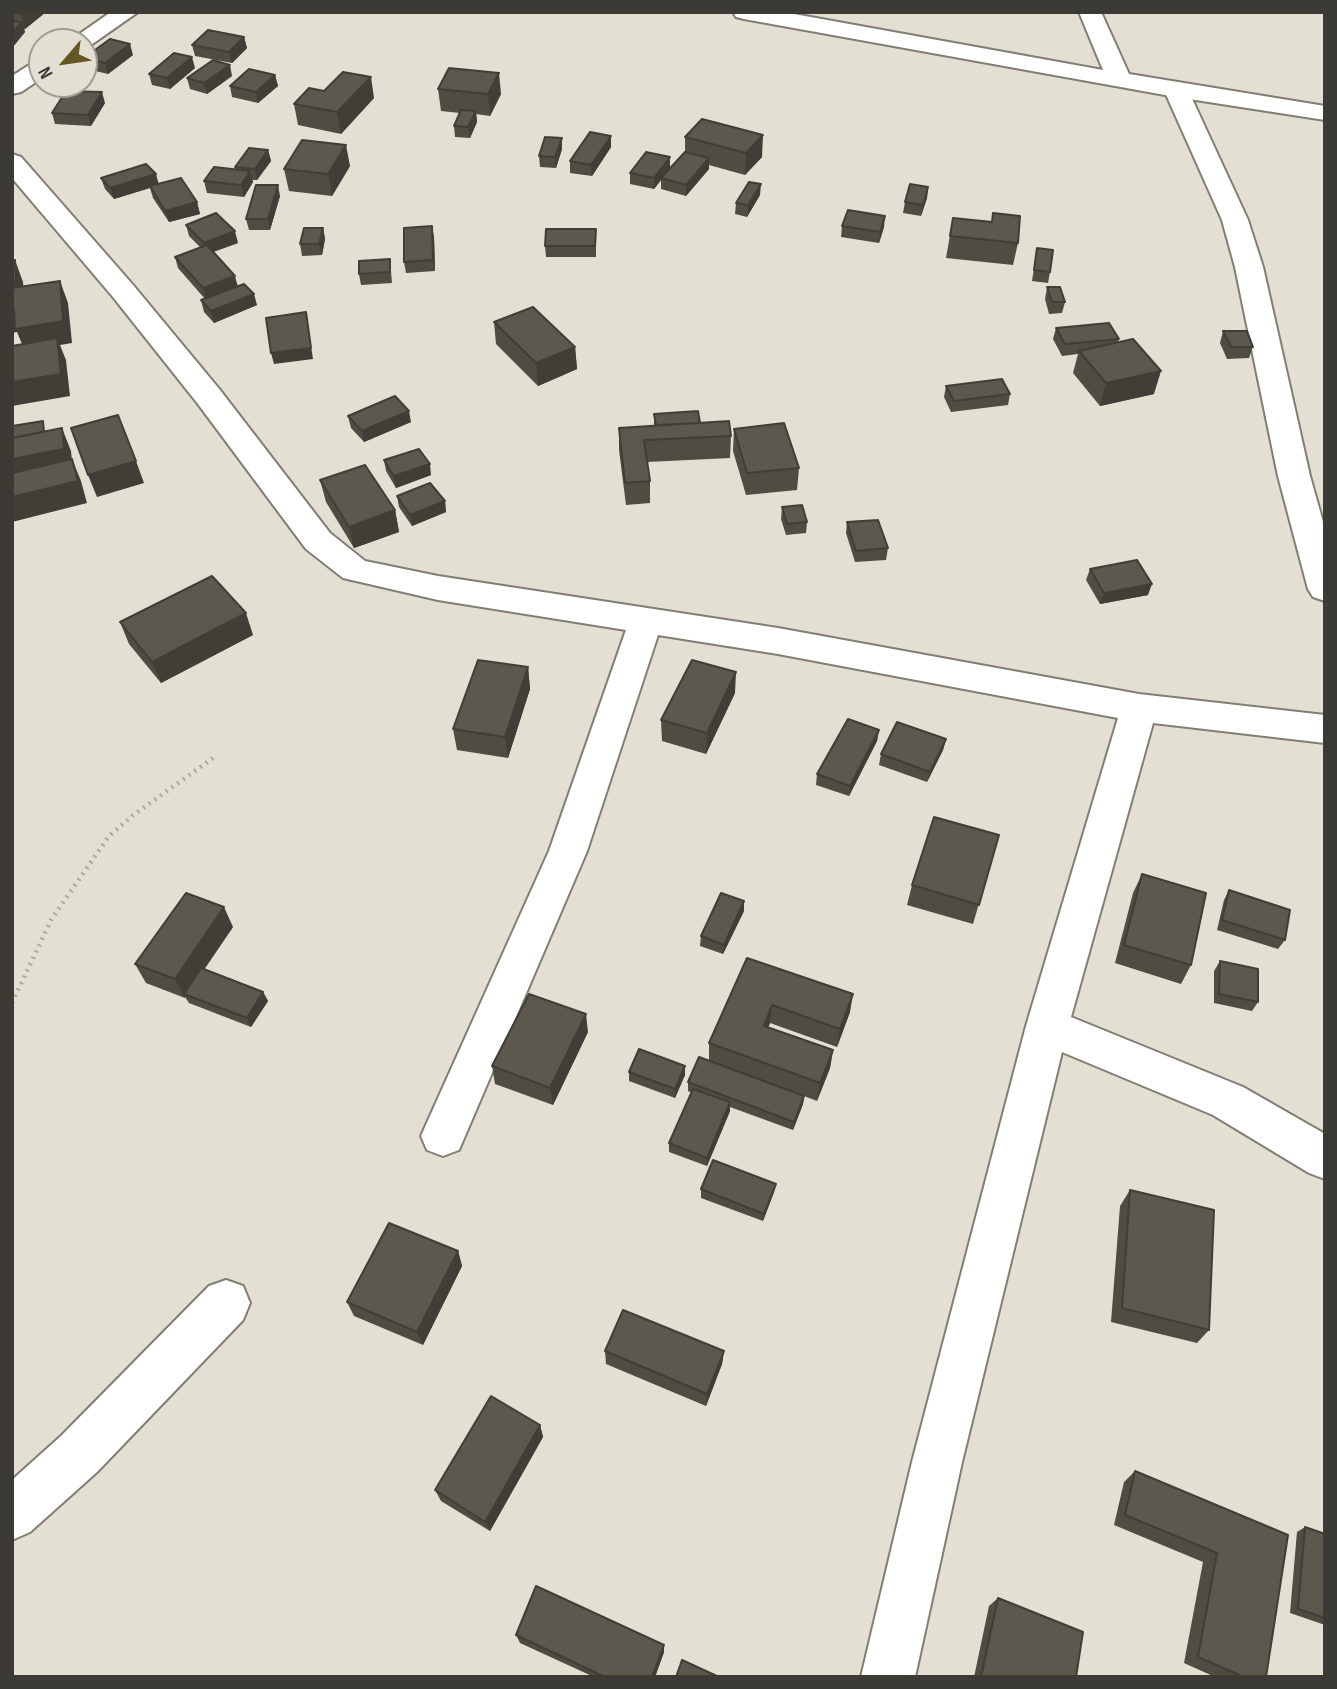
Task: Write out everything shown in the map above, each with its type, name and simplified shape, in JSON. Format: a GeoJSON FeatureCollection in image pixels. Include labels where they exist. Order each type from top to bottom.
{"type":"FeatureCollection","features":[{"type":"Feature","properties":{"kind":"street"},"geometry":{"type":"LineString","coordinates":[[98,30],[128,12]]}},
{"type":"Feature","properties":{"kind":"street"},"geometry":{"type":"LineString","coordinates":[[744,12],[1176,90],[1325,113]]}},
{"type":"Feature","properties":{"kind":"street"},"geometry":{"type":"LineString","coordinates":[[1090,12],[1119,79]]}},
{"type":"Feature","properties":{"kind":"street"},"geometry":{"type":"LineString","coordinates":[[12,87],[28,76]]}},
{"type":"Feature","properties":{"kind":"street"},"geometry":{"type":"LineString","coordinates":[[1176,90],[1235,220],[1249,267],[1294,476],[1325,589]]}},
{"type":"Feature","properties":{"kind":"street"},"geometry":{"type":"LineString","coordinates":[[12,162],[192,376],[318,541],[355,570],[439,588],[778,641],[1139,708],[1325,729]]}},
{"type":"Feature","properties":{"kind":"street"},"geometry":{"type":"LineString","coordinates":[[443,1136],[568,851],[646,620]]}},
{"type":"Feature","properties":{"kind":"street"},"geometry":{"type":"LineString","coordinates":[[888,1677],[937,1462],[1047,1026],[1139,708]]}},
{"type":"Feature","properties":{"kind":"street"},"geometry":{"type":"LineString","coordinates":[[1047,1026],[1228,1101],[1325,1158]]}},
{"type":"Feature","properties":{"kind":"street"},"geometry":{"type":"LineString","coordinates":[[12,1514],[79,1454],[226,1303]]}},
{"type":"Feature","properties":{"kind":"path"},"geometry":{"type":"LineString","coordinates":[[12,1003],[51,920],[109,836],[132,816],[213,758]]}},
{"type":"Feature","properties":{"kind":"building"},"geometry":{"type":"Polygon","coordinates":[[[12,21],[22,22],[12,33],[12,21]]]}},
{"type":"Feature","properties":{"kind":"building"},"geometry":{"type":"Polygon","coordinates":[[[208,30],[244,37],[229,52],[192,45],[208,30]]]}},
{"type":"Feature","properties":{"kind":"building"},"geometry":{"type":"Polygon","coordinates":[[[110,39],[130,44],[105,63],[98,61],[98,48],[110,39]]]}},
{"type":"Feature","properties":{"kind":"building"},"geometry":{"type":"Polygon","coordinates":[[[174,53],[192,57],[167,78],[149,74],[174,53]]]}},
{"type":"Feature","properties":{"kind":"building"},"geometry":{"type":"Polygon","coordinates":[[[213,60],[230,65],[204,83],[187,78],[213,60]]]}},
{"type":"Feature","properties":{"kind":"building"},"geometry":{"type":"Polygon","coordinates":[[[449,68],[499,73],[488,94],[438,89],[449,68]]]}},
{"type":"Feature","properties":{"kind":"building"},"geometry":{"type":"Polygon","coordinates":[[[249,69],[275,75],[256,92],[230,86],[249,69]]]}},
{"type":"Feature","properties":{"kind":"building"},"geometry":{"type":"Polygon","coordinates":[[[343,72],[371,77],[337,112],[294,104],[309,88],[324,91],[343,72]]]}},
{"type":"Feature","properties":{"kind":"building"},"geometry":{"type":"Polygon","coordinates":[[[98,92],[102,92],[88,115],[52,113],[62,98],[98,98],[98,92]]]}},
{"type":"Feature","properties":{"kind":"building"},"geometry":{"type":"Polygon","coordinates":[[[461,110],[476,111],[468,127],[454,126],[461,110]]]}},
{"type":"Feature","properties":{"kind":"building"},"geometry":{"type":"Polygon","coordinates":[[[702,119],[763,135],[746,153],[685,137],[702,119]]]}},
{"type":"Feature","properties":{"kind":"building"},"geometry":{"type":"Polygon","coordinates":[[[590,132],[611,136],[591,165],[570,161],[590,132]]]}},
{"type":"Feature","properties":{"kind":"building"},"geometry":{"type":"Polygon","coordinates":[[[545,137],[562,138],[555,157],[539,156],[545,137]]]}},
{"type":"Feature","properties":{"kind":"building"},"geometry":{"type":"Polygon","coordinates":[[[302,140],[346,145],[328,174],[284,169],[302,140]]]}},
{"type":"Feature","properties":{"kind":"building"},"geometry":{"type":"Polygon","coordinates":[[[249,148],[268,150],[255,169],[235,167],[249,148]]]}},
{"type":"Feature","properties":{"kind":"building"},"geometry":{"type":"Polygon","coordinates":[[[646,152],[670,157],[654,178],[630,173],[646,152]]]}},
{"type":"Feature","properties":{"kind":"building"},"geometry":{"type":"Polygon","coordinates":[[[685,152],[709,158],[686,185],[661,178],[685,152]]]}},
{"type":"Feature","properties":{"kind":"building"},"geometry":{"type":"Polygon","coordinates":[[[146,164],[156,174],[110,188],[101,178],[146,164]]]}},
{"type":"Feature","properties":{"kind":"building"},"geometry":{"type":"Polygon","coordinates":[[[214,167],[250,171],[241,185],[204,181],[214,167]]]}},
{"type":"Feature","properties":{"kind":"building"},"geometry":{"type":"Polygon","coordinates":[[[181,178],[197,202],[165,211],[150,186],[181,178]]]}},
{"type":"Feature","properties":{"kind":"building"},"geometry":{"type":"Polygon","coordinates":[[[749,182],[761,184],[748,205],[736,203],[749,182]]]}},
{"type":"Feature","properties":{"kind":"building"},"geometry":{"type":"Polygon","coordinates":[[[910,184],[928,187],[923,205],[905,202],[910,184]]]}},
{"type":"Feature","properties":{"kind":"building"},"geometry":{"type":"Polygon","coordinates":[[[256,185],[278,185],[268,219],[246,219],[256,185]]]}},
{"type":"Feature","properties":{"kind":"building"},"geometry":{"type":"Polygon","coordinates":[[[848,210],[885,216],[880,232],[842,226],[848,210]]]}},
{"type":"Feature","properties":{"kind":"building"},"geometry":{"type":"Polygon","coordinates":[[[216,213],[235,231],[204,243],[186,225],[216,213]]]}},
{"type":"Feature","properties":{"kind":"building"},"geometry":{"type":"Polygon","coordinates":[[[993,213],[1020,216],[1018,243],[950,236],[953,218],[992,222],[993,213]]]}},
{"type":"Feature","properties":{"kind":"building"},"geometry":{"type":"Polygon","coordinates":[[[432,226],[433,260],[404,262],[404,228],[432,226]]]}},
{"type":"Feature","properties":{"kind":"building"},"geometry":{"type":"Polygon","coordinates":[[[304,228],[323,228],[319,244],[300,244],[304,228]]]}},
{"type":"Feature","properties":{"kind":"building"},"geometry":{"type":"Polygon","coordinates":[[[546,229],[596,229],[595,246],[545,246],[546,229]]]}},
{"type":"Feature","properties":{"kind":"building"},"geometry":{"type":"Polygon","coordinates":[[[207,245],[235,276],[203,288],[175,257],[207,245]]]}},
{"type":"Feature","properties":{"kind":"building"},"geometry":{"type":"Polygon","coordinates":[[[1037,248],[1053,250],[1050,272],[1034,270],[1037,248]]]}},
{"type":"Feature","properties":{"kind":"building"},"geometry":{"type":"Polygon","coordinates":[[[390,259],[390,272],[359,274],[359,261],[390,259]]]}},
{"type":"Feature","properties":{"kind":"building"},"geometry":{"type":"Polygon","coordinates":[[[15,260],[16,281],[12,281],[12,261],[15,260]]]}},
{"type":"Feature","properties":{"kind":"building"},"geometry":{"type":"Polygon","coordinates":[[[60,281],[63,321],[15,329],[12,288],[60,281]]]}},
{"type":"Feature","properties":{"kind":"building"},"geometry":{"type":"Polygon","coordinates":[[[244,284],[254,294],[211,311],[201,300],[244,284]]]}},
{"type":"Feature","properties":{"kind":"building"},"geometry":{"type":"Polygon","coordinates":[[[1047,287],[1060,287],[1065,302],[1052,302],[1047,287]]]}},
{"type":"Feature","properties":{"kind":"building"},"geometry":{"type":"Polygon","coordinates":[[[533,307],[575,347],[536,363],[494,322],[533,307]]]}},
{"type":"Feature","properties":{"kind":"building"},"geometry":{"type":"Polygon","coordinates":[[[306,312],[311,348],[271,353],[266,318],[306,312]]]}},
{"type":"Feature","properties":{"kind":"building"},"geometry":{"type":"Polygon","coordinates":[[[1109,323],[1119,339],[1065,344],[1056,328],[1109,323]]]}},
{"type":"Feature","properties":{"kind":"building"},"geometry":{"type":"Polygon","coordinates":[[[1223,331],[1247,331],[1253,347],[1231,347],[1223,331]]]}},
{"type":"Feature","properties":{"kind":"building"},"geometry":{"type":"Polygon","coordinates":[[[57,338],[61,374],[12,382],[12,346],[57,338]]]}},
{"type":"Feature","properties":{"kind":"building"},"geometry":{"type":"Polygon","coordinates":[[[1133,339],[1161,371],[1106,383],[1079,351],[1133,339]]]}},
{"type":"Feature","properties":{"kind":"building"},"geometry":{"type":"Polygon","coordinates":[[[1002,379],[1010,394],[954,401],[946,386],[1002,379]]]}},
{"type":"Feature","properties":{"kind":"building"},"geometry":{"type":"Polygon","coordinates":[[[395,396],[409,411],[362,431],[348,416],[395,396]]]}},
{"type":"Feature","properties":{"kind":"building"},"geometry":{"type":"Polygon","coordinates":[[[698,411],[700,423],[656,425],[654,414],[698,411]]]}},
{"type":"Feature","properties":{"kind":"building"},"geometry":{"type":"Polygon","coordinates":[[[118,415],[136,461],[88,475],[71,428],[118,415]]]}},
{"type":"Feature","properties":{"kind":"building"},"geometry":{"type":"Polygon","coordinates":[[[43,421],[44,432],[12,438],[12,426],[43,421]]]}},
{"type":"Feature","properties":{"kind":"building"},"geometry":{"type":"Polygon","coordinates":[[[729,421],[731,436],[644,440],[650,481],[625,483],[619,428],[729,421]]]}},
{"type":"Feature","properties":{"kind":"building"},"geometry":{"type":"Polygon","coordinates":[[[784,423],[799,468],[747,473],[734,429],[784,423]]]}},
{"type":"Feature","properties":{"kind":"building"},"geometry":{"type":"Polygon","coordinates":[[[62,428],[64,449],[12,459],[12,438],[62,428]]]}},
{"type":"Feature","properties":{"kind":"building"},"geometry":{"type":"Polygon","coordinates":[[[419,449],[430,464],[394,476],[384,460],[419,449]]]}},
{"type":"Feature","properties":{"kind":"building"},"geometry":{"type":"Polygon","coordinates":[[[72,459],[78,481],[12,497],[12,473],[72,459]]]}},
{"type":"Feature","properties":{"kind":"building"},"geometry":{"type":"Polygon","coordinates":[[[365,465],[395,510],[349,527],[320,480],[365,465]]]}},
{"type":"Feature","properties":{"kind":"building"},"geometry":{"type":"Polygon","coordinates":[[[430,483],[445,501],[410,515],[397,496],[430,483]]]}},
{"type":"Feature","properties":{"kind":"building"},"geometry":{"type":"Polygon","coordinates":[[[802,505],[807,522],[787,524],[782,507],[802,505]]]}},
{"type":"Feature","properties":{"kind":"building"},"geometry":{"type":"Polygon","coordinates":[[[878,520],[888,548],[856,551],[847,522],[878,520]]]}},
{"type":"Feature","properties":{"kind":"building"},"geometry":{"type":"Polygon","coordinates":[[[1137,560],[1152,584],[1104,593],[1090,569],[1137,560]]]}},
{"type":"Feature","properties":{"kind":"building"},"geometry":{"type":"Polygon","coordinates":[[[212,576],[246,613],[152,662],[120,622],[212,576]]]}},
{"type":"Feature","properties":{"kind":"building"},"geometry":{"type":"Polygon","coordinates":[[[478,660],[528,667],[505,737],[453,729],[478,660]]]}},
{"type":"Feature","properties":{"kind":"building"},"geometry":{"type":"Polygon","coordinates":[[[692,660],[736,672],[707,733],[661,720],[692,660]]]}},
{"type":"Feature","properties":{"kind":"building"},"geometry":{"type":"Polygon","coordinates":[[[848,719],[879,730],[850,786],[817,774],[848,719]]]}},
{"type":"Feature","properties":{"kind":"building"},"geometry":{"type":"Polygon","coordinates":[[[897,722],[946,739],[930,772],[881,754],[897,722]]]}},
{"type":"Feature","properties":{"kind":"building"},"geometry":{"type":"Polygon","coordinates":[[[934,817],[999,835],[979,905],[912,885],[934,817]]]}},
{"type":"Feature","properties":{"kind":"building"},"geometry":{"type":"Polygon","coordinates":[[[1142,874],[1206,893],[1191,965],[1124,945],[1142,874]]]}},
{"type":"Feature","properties":{"kind":"building"},"geometry":{"type":"Polygon","coordinates":[[[1229,890],[1290,910],[1285,940],[1222,920],[1229,890]]]}},
{"type":"Feature","properties":{"kind":"building"},"geometry":{"type":"Polygon","coordinates":[[[186,893],[224,907],[175,979],[135,964],[186,893]]]}},
{"type":"Feature","properties":{"kind":"building"},"geometry":{"type":"Polygon","coordinates":[[[721,893],[744,901],[724,945],[701,936],[721,893]]]}},
{"type":"Feature","properties":{"kind":"building"},"geometry":{"type":"Polygon","coordinates":[[[747,958],[853,994],[840,1029],[772,1005],[764,1026],[833,1050],[820,1083],[709,1043],[747,958]]]}},
{"type":"Feature","properties":{"kind":"building"},"geometry":{"type":"Polygon","coordinates":[[[1220,961],[1258,969],[1258,1002],[1219,994],[1220,961]]]}},
{"type":"Feature","properties":{"kind":"building"},"geometry":{"type":"Polygon","coordinates":[[[201,968],[263,992],[247,1018],[184,994],[201,968]]]}},
{"type":"Feature","properties":{"kind":"building"},"geometry":{"type":"Polygon","coordinates":[[[529,994],[586,1014],[550,1088],[492,1066],[529,994]]]}},
{"type":"Feature","properties":{"kind":"building"},"geometry":{"type":"Polygon","coordinates":[[[639,1049],[685,1066],[675,1089],[629,1072],[639,1049]]]}},
{"type":"Feature","properties":{"kind":"building"},"geometry":{"type":"Polygon","coordinates":[[[699,1057],[804,1096],[794,1122],[688,1082],[699,1057]]]}},
{"type":"Feature","properties":{"kind":"building"},"geometry":{"type":"Polygon","coordinates":[[[693,1089],[730,1102],[707,1158],[669,1143],[693,1089]]]}},
{"type":"Feature","properties":{"kind":"building"},"geometry":{"type":"Polygon","coordinates":[[[713,1160],[776,1184],[764,1214],[701,1189],[713,1160]]]}},
{"type":"Feature","properties":{"kind":"building"},"geometry":{"type":"Polygon","coordinates":[[[1130,1190],[1214,1210],[1209,1330],[1122,1308],[1130,1190]]]}},
{"type":"Feature","properties":{"kind":"building"},"geometry":{"type":"Polygon","coordinates":[[[389,1223],[458,1251],[417,1332],[347,1302],[389,1223]]]}},
{"type":"Feature","properties":{"kind":"building"},"geometry":{"type":"Polygon","coordinates":[[[623,1310],[724,1351],[707,1394],[605,1351],[623,1310]]]}},
{"type":"Feature","properties":{"kind":"building"},"geometry":{"type":"Polygon","coordinates":[[[491,1396],[540,1425],[485,1522],[435,1490],[491,1396]]]}},
{"type":"Feature","properties":{"kind":"building"},"geometry":{"type":"Polygon","coordinates":[[[1135,1471],[1288,1535],[1266,1677],[1244,1677],[1198,1657],[1217,1553],[1125,1515],[1135,1471]]]}},
{"type":"Feature","properties":{"kind":"building"},"geometry":{"type":"Polygon","coordinates":[[[1305,1527],[1325,1534],[1325,1618],[1298,1609],[1305,1527]]]}},
{"type":"Feature","properties":{"kind":"building"},"geometry":{"type":"Polygon","coordinates":[[[536,1586],[664,1645],[652,1677],[605,1677],[516,1635],[536,1586]]]}},
{"type":"Feature","properties":{"kind":"building"},"geometry":{"type":"Polygon","coordinates":[[[998,1598],[1083,1632],[1076,1677],[981,1677],[998,1598]]]}},
{"type":"Feature","properties":{"kind":"building"},"geometry":{"type":"Polygon","coordinates":[[[682,1660],[719,1677],[676,1677],[682,1660]]]}}]}
